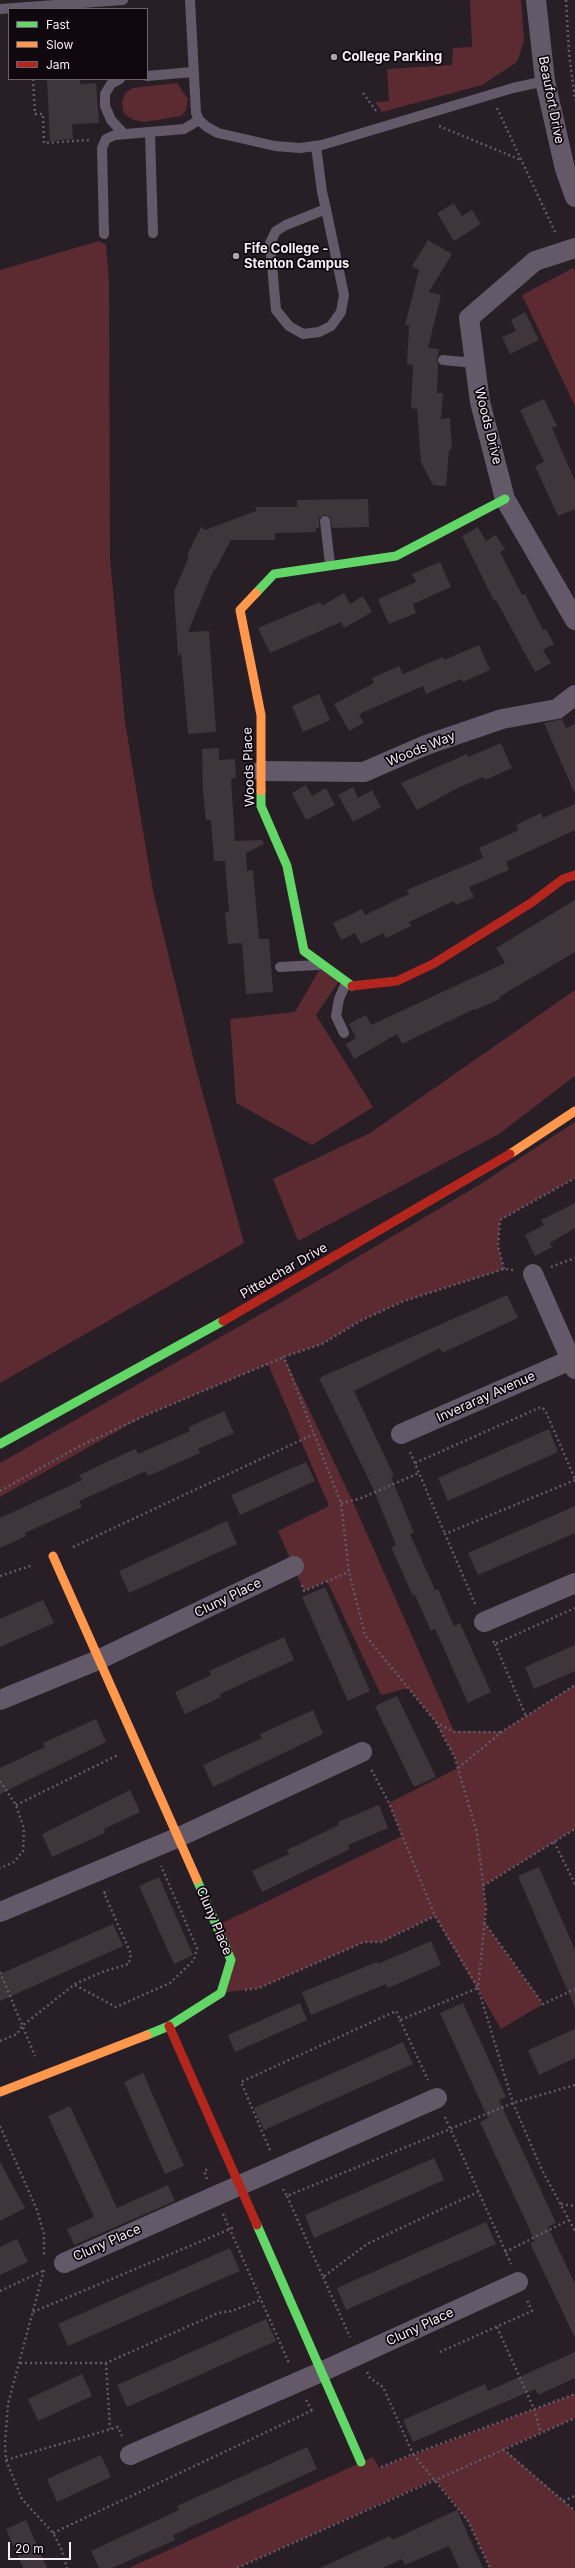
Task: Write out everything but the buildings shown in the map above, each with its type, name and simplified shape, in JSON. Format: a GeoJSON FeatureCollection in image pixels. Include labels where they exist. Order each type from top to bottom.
{"type":"FeatureCollection","features":[{"type":"Feature","properties":{"kind":"street","name":"Beaufort Drive"},"geometry":{"type":"LineString","coordinates":[[536,0],[545,81],[565,170],[575,197]]}},
{"type":"Feature","properties":{"kind":"street","name":"Woods Drive"},"geometry":{"type":"LineString","coordinates":[[570,250],[535,261],[469,318],[480,402],[505,499],[575,620]]}},
{"type":"Feature","properties":{"kind":"street","name":"Woods Place"},"geometry":{"type":"LineString","coordinates":[[346,983],[304,951],[287,866],[261,806],[261,715],[240,610],[274,574],[330,564],[396,556],[505,499]]}},
{"type":"Feature","properties":{"kind":"street","name":"Woods Way"},"geometry":{"type":"LineString","coordinates":[[261,771],[364,772],[426,745],[502,720],[557,709],[575,695]]}},
{"type":"Feature","properties":{"kind":"street"},"geometry":{"type":"LineString","coordinates":[[346,983],[351,986],[398,981],[433,964],[531,903],[563,879],[575,875]]}},
{"type":"Feature","properties":{"kind":"street","name":"Pitteuchar Drive"},"geometry":{"type":"LineString","coordinates":[[0,1444],[271,1294],[524,1145],[575,1111]]}},
{"type":"Feature","properties":{"kind":"street","name":"Inveraray Avenue"},"geometry":{"type":"LineString","coordinates":[[402,1434],[574,1363],[533,1274]]}},
{"type":"Feature","properties":{"kind":"street","name":"Cluny Place"},"geometry":{"type":"LineString","coordinates":[[53,1556],[98,1660],[183,1846],[231,1960],[221,1993]]}},
{"type":"Feature","properties":{"kind":"street","name":"Cluny Place"},"geometry":{"type":"LineString","coordinates":[[0,1700],[98,1660],[294,1566]]}},
{"type":"Feature","properties":{"kind":"street"},"geometry":{"type":"LineString","coordinates":[[484,1622],[575,1583]]}},
{"type":"Feature","properties":{"kind":"street"},"geometry":{"type":"LineString","coordinates":[[0,1912],[153,1848],[183,1846],[362,1752]]}},
{"type":"Feature","properties":{"kind":"street"},"geometry":{"type":"LineString","coordinates":[[0,2092],[168,2026],[221,1993]]}},
{"type":"Feature","properties":{"kind":"street"},"geometry":{"type":"LineString","coordinates":[[168,2026],[361,2462]]}},
{"type":"Feature","properties":{"kind":"street","name":"Cluny Place"},"geometry":{"type":"LineString","coordinates":[[64,2262],[437,2098]]}},
{"type":"Feature","properties":{"kind":"street","name":"Cluny Place"},"geometry":{"type":"LineString","coordinates":[[130,2454],[321,2372],[518,2282]]}},
{"type":"Feature","properties":{"kind":"lane"},"geometry":{"type":"LineString","coordinates":[[14,8],[123,0]]}},
{"type":"Feature","properties":{"kind":"lane"},"geometry":{"type":"LineString","coordinates":[[190,0],[194,102],[199,120],[218,133],[268,144],[300,148],[316,146],[491,95],[545,81]]}},
{"type":"Feature","properties":{"kind":"lane"},"geometry":{"type":"LineString","coordinates":[[148,76],[193,72]]}},
{"type":"Feature","properties":{"kind":"lane"},"geometry":{"type":"LineString","coordinates":[[118,80],[111,84],[105,94],[105,106],[111,120],[124,134]]}},
{"type":"Feature","properties":{"kind":"lane"},"geometry":{"type":"LineString","coordinates":[[104,234],[102,148],[104,143],[110,137],[124,134],[184,129],[199,120]]}},
{"type":"Feature","properties":{"kind":"lane"},"geometry":{"type":"LineString","coordinates":[[150,133],[153,234]]}},
{"type":"Feature","properties":{"kind":"lane"},"geometry":{"type":"LineString","coordinates":[[316,146],[326,209],[344,295],[341,312],[331,326],[318,332],[303,334],[289,326],[276,310],[270,243],[276,231],[286,225],[326,209]]}},
{"type":"Feature","properties":{"kind":"lane"},"geometry":{"type":"LineString","coordinates":[[443,360],[475,363]]}},
{"type":"Feature","properties":{"kind":"lane"},"geometry":{"type":"LineString","coordinates":[[325,521],[330,564]]}},
{"type":"Feature","properties":{"kind":"lane"},"geometry":{"type":"LineString","coordinates":[[280,967],[322,965]]}},
{"type":"Feature","properties":{"kind":"lane"},"geometry":{"type":"LineString","coordinates":[[344,1033],[336,1016],[339,999],[346,983]]}},
{"type":"Feature","properties":{"kind":"path"},"geometry":{"type":"LineString","coordinates":[[566,0],[569,53],[575,100]]}},
{"type":"Feature","properties":{"kind":"path"},"geometry":{"type":"LineString","coordinates":[[33,80],[35,114],[43,114],[44,142],[95,140],[104,143]]}},
{"type":"Feature","properties":{"kind":"path"},"geometry":{"type":"LineString","coordinates":[[363,93],[386,126]]}},
{"type":"Feature","properties":{"kind":"path"},"geometry":{"type":"LineString","coordinates":[[491,95],[522,160],[570,250]]}},
{"type":"Feature","properties":{"kind":"path"},"geometry":{"type":"LineString","coordinates":[[416,117],[522,160]]}},
{"type":"Feature","properties":{"kind":"path"},"geometry":{"type":"LineString","coordinates":[[504,1269],[498,1246],[500,1220],[575,1178]]}},
{"type":"Feature","properties":{"kind":"path"},"geometry":{"type":"LineString","coordinates":[[0,1490],[78,1447],[138,1419],[284,1357],[322,1344],[362,1320],[404,1301],[504,1269],[533,1274],[575,1258]]}},
{"type":"Feature","properties":{"kind":"path"},"geometry":{"type":"LineString","coordinates":[[284,1357],[341,1503],[349,1572],[365,1635],[436,1722],[455,1758],[477,1833],[486,1909],[478,1988]]}},
{"type":"Feature","properties":{"kind":"path"},"geometry":{"type":"LineString","coordinates":[[415,1463],[541,1407],[545,1410],[575,1480],[444,1534]]}},
{"type":"Feature","properties":{"kind":"path"},"geometry":{"type":"LineString","coordinates":[[0,1576],[53,1556],[314,1434]]}},
{"type":"Feature","properties":{"kind":"path"},"geometry":{"type":"LineString","coordinates":[[402,1434],[444,1534],[495,1644],[526,1716]]}},
{"type":"Feature","properties":{"kind":"path"},"geometry":{"type":"LineString","coordinates":[[341,1503],[359,1499],[419,1474]]}},
{"type":"Feature","properties":{"kind":"path"},"geometry":{"type":"LineString","coordinates":[[294,1566],[304,1591],[349,1572]]}},
{"type":"Feature","properties":{"kind":"path"},"geometry":{"type":"LineString","coordinates":[[495,1644],[575,1608]]}},
{"type":"Feature","properties":{"kind":"path"},"geometry":{"type":"LineString","coordinates":[[458,1768],[501,1732],[575,1686]]}},
{"type":"Feature","properties":{"kind":"path"},"geometry":{"type":"LineString","coordinates":[[436,1722],[454,1732],[501,1732]]}},
{"type":"Feature","properties":{"kind":"path"},"geometry":{"type":"LineString","coordinates":[[16,1804],[138,1745]]}},
{"type":"Feature","properties":{"kind":"path"},"geometry":{"type":"LineString","coordinates":[[362,1752],[389,1803],[435,1916],[478,1988],[512,2103],[542,2170],[575,2231]]}},
{"type":"Feature","properties":{"kind":"path"},"geometry":{"type":"LineString","coordinates":[[0,1781],[16,1804],[24,1830],[23,1851],[14,1862],[0,1868]]}},
{"type":"Feature","properties":{"kind":"path"},"geometry":{"type":"LineString","coordinates":[[483,1886],[575,1829]]}},
{"type":"Feature","properties":{"kind":"path"},"geometry":{"type":"LineString","coordinates":[[554,1842],[575,1884]]}},
{"type":"Feature","properties":{"kind":"path"},"geometry":{"type":"LineString","coordinates":[[154,1870],[161,1866],[183,1846]]}},
{"type":"Feature","properties":{"kind":"path"},"geometry":{"type":"LineString","coordinates":[[74,1984],[116,2007],[170,1983],[194,1960],[197,1948],[153,1848]]}},
{"type":"Feature","properties":{"kind":"path"},"geometry":{"type":"LineString","coordinates":[[0,2041],[17,2034],[22,2026],[74,1984],[105,1971],[129,1964],[131,1954],[104,1893],[111,1890]]}},
{"type":"Feature","properties":{"kind":"path"},"geometry":{"type":"LineString","coordinates":[[221,1993],[259,1988],[364,1942],[381,1942],[435,1916]]}},
{"type":"Feature","properties":{"kind":"path"},"geometry":{"type":"LineString","coordinates":[[484,1922],[517,1964],[543,2004],[575,1989]]}},
{"type":"Feature","properties":{"kind":"path"},"geometry":{"type":"LineString","coordinates":[[0,1972],[43,2075]]}},
{"type":"Feature","properties":{"kind":"path"},"geometry":{"type":"LineString","coordinates":[[400,2020],[478,1988]]}},
{"type":"Feature","properties":{"kind":"path"},"geometry":{"type":"LineString","coordinates":[[440,2352],[532,2311],[437,2098],[396,2011],[241,2082],[278,2169],[283,2188],[323,2277],[367,2244],[478,2192]]}},
{"type":"Feature","properties":{"kind":"path"},"geometry":{"type":"LineString","coordinates":[[287,2196],[512,2103],[575,2085]]}},
{"type":"Feature","properties":{"kind":"path"},"geometry":{"type":"LineString","coordinates":[[0,2126],[37,2210],[44,2234],[44,2270],[8,2404],[4,2428],[6,2460],[22,2499],[53,2533],[61,2548],[67,2568]]}},
{"type":"Feature","properties":{"kind":"path"},"geometry":{"type":"LineString","coordinates":[[228,2161],[204,2171],[260,2300],[297,2382],[312,2411]]}},
{"type":"Feature","properties":{"kind":"path"},"geometry":{"type":"LineString","coordinates":[[276,2191],[283,2188]]}},
{"type":"Feature","properties":{"kind":"path"},"geometry":{"type":"LineString","coordinates":[[560,2204],[575,2206]]}},
{"type":"Feature","properties":{"kind":"path"},"geometry":{"type":"LineString","coordinates":[[33,2312],[254,2218]]}},
{"type":"Feature","properties":{"kind":"path"},"geometry":{"type":"LineString","coordinates":[[505,2252],[569,2220]]}},
{"type":"Feature","properties":{"kind":"path"},"geometry":{"type":"LineString","coordinates":[[0,2291],[44,2270]]}},
{"type":"Feature","properties":{"kind":"path"},"geometry":{"type":"LineString","coordinates":[[20,2363],[106,2363],[218,2313],[232,2311],[260,2300]]}},
{"type":"Feature","properties":{"kind":"path"},"geometry":{"type":"LineString","coordinates":[[497,2326],[534,2409],[541,2433]]}},
{"type":"Feature","properties":{"kind":"path"},"geometry":{"type":"LineString","coordinates":[[106,2363],[110,2429]]}},
{"type":"Feature","properties":{"kind":"path"},"geometry":{"type":"LineString","coordinates":[[361,2462],[374,2457],[379,2468],[575,2394]]}},
{"type":"Feature","properties":{"kind":"path"},"geometry":{"type":"LineString","coordinates":[[53,2533],[334,2400]]}},
{"type":"Feature","properties":{"kind":"path"},"geometry":{"type":"LineString","coordinates":[[237,2568],[575,2418]]}},
{"type":"Feature","properties":{"kind":"path"},"geometry":{"type":"LineString","coordinates":[[6,2460],[118,2427],[130,2454]]}},
{"type":"Feature","properties":{"kind":"path"},"geometry":{"type":"LineString","coordinates":[[503,2449],[575,2511]]}},
{"type":"Feature","properties":{"kind":"path"},"geometry":{"type":"LineString","coordinates":[[413,2454],[435,2479],[468,2522],[490,2568]]}},
{"type":"Feature","properties":{"kind":"path"},"geometry":{"type":"LineString","coordinates":[[563,2501],[575,2496]]}},
{"type":"Feature","properties":{"kind":"shaded area"},"geometry":{"type":"Polygon","coordinates":[[[470,0],[521,0],[524,41],[517,62],[482,85],[382,112],[375,102],[389,101],[387,69],[452,65],[453,48],[472,47],[470,0]]]}},
{"type":"Feature","properties":{"kind":"shaded area"},"geometry":{"type":"Polygon","coordinates":[[[177,83],[188,99],[186,110],[181,116],[144,122],[134,120],[124,114],[122,103],[125,93],[133,88],[177,83]]]}},
{"type":"Feature","properties":{"kind":"shaded area"},"geometry":{"type":"Polygon","coordinates":[[[99,241],[106,245],[109,281],[110,558],[125,722],[153,891],[195,1065],[244,1243],[0,1383],[0,270],[99,241]]]}},
{"type":"Feature","properties":{"kind":"shaded area"},"geometry":{"type":"Polygon","coordinates":[[[573,268],[575,271],[575,406],[522,295],[573,268]]]}},
{"type":"Feature","properties":{"kind":"shaded area"},"geometry":{"type":"Polygon","coordinates":[[[322,965],[341,978],[316,1015],[373,1107],[312,1145],[236,1103],[230,1019],[295,1012],[322,965]]]}},
{"type":"Feature","properties":{"kind":"shaded area"},"geometry":{"type":"Polygon","coordinates":[[[575,990],[575,1076],[499,1134],[298,1241],[273,1179],[370,1133],[575,990]]]}},
{"type":"Feature","properties":{"kind":"shaded area"},"geometry":{"type":"Polygon","coordinates":[[[575,1122],[575,1178],[500,1220],[498,1246],[504,1269],[404,1301],[362,1320],[322,1344],[284,1357],[352,1500],[454,1731],[501,1732],[575,1685],[575,1829],[483,1886],[486,1909],[484,1922],[543,2004],[501,2029],[435,1916],[381,1942],[364,1942],[259,1988],[221,1993],[231,1959],[216,1926],[402,1836],[389,1803],[458,1768],[455,1758],[436,1722],[408,1688],[381,1695],[327,1581],[304,1591],[278,1531],[329,1506],[268,1364],[144,1416],[0,1497],[0,1463],[280,1303],[479,1185],[575,1122]]]}},
{"type":"Feature","properties":{"kind":"shaded area"},"geometry":{"type":"Polygon","coordinates":[[[575,2394],[575,2418],[504,2449],[575,2511],[575,2568],[490,2568],[468,2521],[435,2479],[237,2568],[129,2568],[373,2457],[379,2468],[575,2394]]]}},
{"type":"Feature","properties":{"kind":"traffic: fast"},"geometry":{"type":"LineString","coordinates":[[256,593],[274,574],[396,556],[505,499]]}},
{"type":"Feature","properties":{"kind":"traffic: fast"},"geometry":{"type":"LineString","coordinates":[[261,791],[261,806],[287,866],[304,951],[352,986]]}},
{"type":"Feature","properties":{"kind":"traffic: fast"},"geometry":{"type":"LineString","coordinates":[[0,1444],[223,1321]]}},
{"type":"Feature","properties":{"kind":"traffic: fast"},"geometry":{"type":"LineString","coordinates":[[147,2035],[169,2026],[221,1993],[231,1960],[197,1880]]}},
{"type":"Feature","properties":{"kind":"traffic: fast"},"geometry":{"type":"LineString","coordinates":[[257,2225],[361,2462]]}},
{"type":"Feature","properties":{"kind":"traffic: slow"},"geometry":{"type":"LineString","coordinates":[[256,593],[240,610],[261,715],[261,791]]}},
{"type":"Feature","properties":{"kind":"traffic: slow"},"geometry":{"type":"LineString","coordinates":[[510,1154],[575,1111]]}},
{"type":"Feature","properties":{"kind":"traffic: slow"},"geometry":{"type":"LineString","coordinates":[[53,1556],[197,1880]]}},
{"type":"Feature","properties":{"kind":"traffic: slow"},"geometry":{"type":"LineString","coordinates":[[0,2092],[147,2035]]}},
{"type":"Feature","properties":{"kind":"traffic: jam"},"geometry":{"type":"LineString","coordinates":[[352,986],[397,981],[433,964],[531,903],[563,879],[575,875]]}},
{"type":"Feature","properties":{"kind":"traffic: jam"},"geometry":{"type":"LineString","coordinates":[[223,1321],[510,1154]]}},
{"type":"Feature","properties":{"kind":"traffic: jam"},"geometry":{"type":"LineString","coordinates":[[169,2026],[257,2225]]}},
{"type":"Feature","properties":{"kind":"place","name":"College Parking"},"geometry":{"type":"Point","coordinates":[334,57]}},
{"type":"Feature","properties":{"kind":"place","name":"Fife College - Stenton Campus"},"geometry":{"type":"Point","coordinates":[236,256]}}]}
